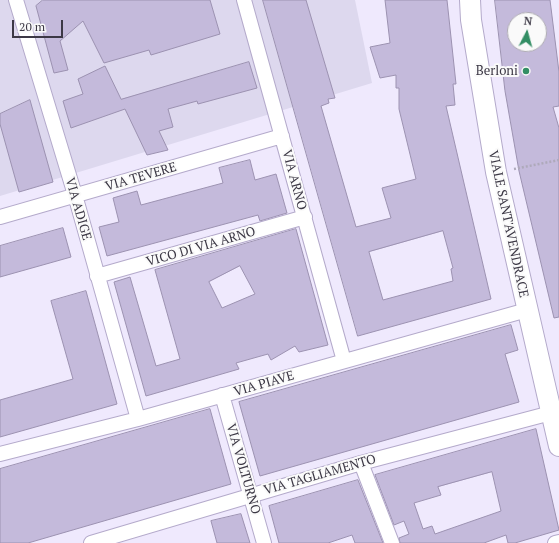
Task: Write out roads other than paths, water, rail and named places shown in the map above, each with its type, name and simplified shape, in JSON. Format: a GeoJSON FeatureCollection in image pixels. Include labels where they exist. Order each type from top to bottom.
{"type":"FeatureCollection","features":[{"type":"Feature","properties":{"kind":"main road","name":"VIALE SANT'AVENDRACE"},"geometry":{"type":"LineString","coordinates":[[470,0],[496,172],[527,310],[553,404],[559,446]]}},
{"type":"Feature","properties":{"kind":"street","name":"VIA ADIGE"},"geometry":{"type":"LineString","coordinates":[[16,0],[75,195],[138,419]]}},
{"type":"Feature","properties":{"kind":"street","name":"VIA ARNO"},"geometry":{"type":"LineString","coordinates":[[244,0],[344,361]]}},
{"type":"Feature","properties":{"kind":"street","name":"VIA TEVERE"},"geometry":{"type":"LineString","coordinates":[[0,217],[282,136]]}},
{"type":"Feature","properties":{"kind":"street","name":"VICO DI VIA ARNO"},"geometry":{"type":"LineString","coordinates":[[97,276],[305,218]]}},
{"type":"Feature","properties":{"kind":"street","name":"VIA PIAVE"},"geometry":{"type":"LineString","coordinates":[[0,454],[138,419],[527,310]]}},
{"type":"Feature","properties":{"kind":"street","name":"VIA VOLTURNO"},"geometry":{"type":"LineString","coordinates":[[222,395],[249,495],[264,543]]}},
{"type":"Feature","properties":{"kind":"street","name":"VIA TAGLIAMENTO"},"geometry":{"type":"LineString","coordinates":[[91,543],[553,404]]}},
{"type":"Feature","properties":{"kind":"street"},"geometry":{"type":"LineString","coordinates":[[361,463],[392,543]]}},
{"type":"Feature","properties":{"kind":"street"},"geometry":{"type":"LineString","coordinates":[[555,543],[559,542]]}},
{"type":"Feature","properties":{"kind":"place","name":"Berloni"},"geometry":{"type":"Point","coordinates":[526,71]}}]}
